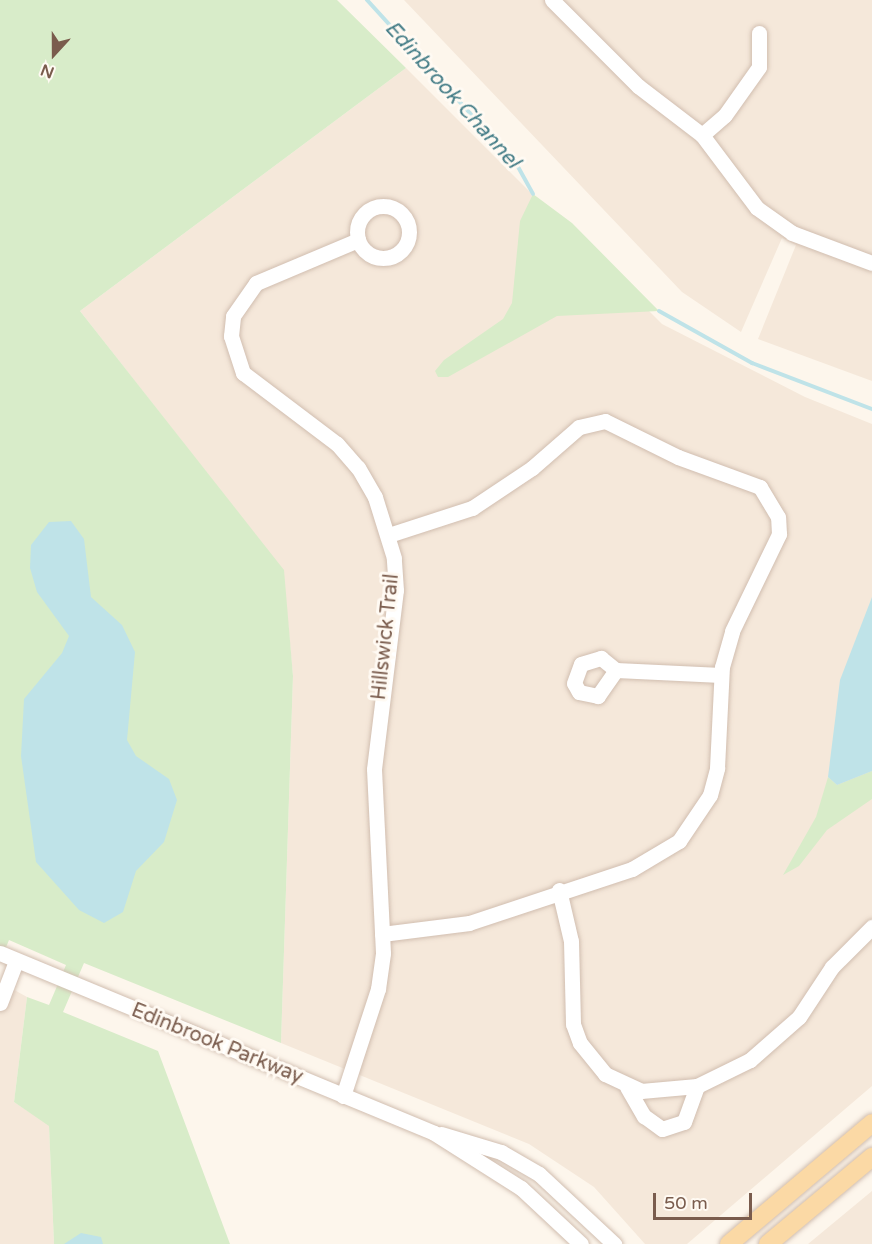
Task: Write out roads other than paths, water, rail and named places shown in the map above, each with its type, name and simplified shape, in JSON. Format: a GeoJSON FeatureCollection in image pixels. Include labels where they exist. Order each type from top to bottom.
{"type":"FeatureCollection","features":[{"type":"Feature","properties":{"kind":"main road"},"geometry":{"type":"LineString","coordinates":[[729,1244],[872,1123]]}},
{"type":"Feature","properties":{"kind":"main road"},"geometry":{"type":"LineString","coordinates":[[768,1244],[872,1157]]}},
{"type":"Feature","properties":{"kind":"street"},"geometry":{"type":"LineString","coordinates":[[552,0],[638,86],[702,135],[757,208],[776,223],[872,263]]}},
{"type":"Feature","properties":{"kind":"street"},"geometry":{"type":"LineString","coordinates":[[702,135],[725,115],[759,67],[759,33]]}},
{"type":"Feature","properties":{"kind":"street","name":"Hillswick Trail"},"geometry":{"type":"LineString","coordinates":[[343,1096],[378,989],[382,934],[374,769],[396,590],[389,535],[358,468],[336,444],[243,373],[231,336],[233,316],[256,283],[358,240]]}},
{"type":"Feature","properties":{"kind":"street"},"geometry":{"type":"LineString","coordinates":[[382,934],[443,930],[656,858],[697,820],[717,768],[722,675],[732,631],[775,551],[778,517],[772,501],[746,478],[678,458],[619,424],[605,421],[579,427],[532,468],[472,508],[389,535]]}},
{"type":"Feature","properties":{"kind":"street"},"geometry":{"type":"LineString","coordinates":[[616,670],[722,675]]}},
{"type":"Feature","properties":{"kind":"street"},"geometry":{"type":"LineString","coordinates":[[560,890],[571,941],[573,1024],[590,1060],[627,1087],[648,1121],[662,1129],[684,1122],[697,1086]]}},
{"type":"Feature","properties":{"kind":"street"},"geometry":{"type":"LineString","coordinates":[[627,1087],[661,1093],[697,1086],[750,1060],[776,1040],[832,967],[872,927]]}},
{"type":"Feature","properties":{"kind":"street","name":"Edinbrook Parkway"},"geometry":{"type":"LineString","coordinates":[[0,953],[434,1133],[521,1188],[581,1244]]}},
{"type":"Feature","properties":{"kind":"street"},"geometry":{"type":"LineString","coordinates":[[0,1003],[16,961]]}},
{"type":"Feature","properties":{"kind":"street","name":"Edinbrook Parkway"},"geometry":{"type":"LineString","coordinates":[[434,1133],[466,1138],[520,1162],[564,1193],[614,1244]]}},
{"type":"Feature","properties":{"kind":"water"},"geometry":{"type":"Polygon","coordinates":[[[71,521],[84,539],[91,597],[122,625],[135,652],[127,740],[136,756],[169,779],[177,800],[164,842],[136,871],[123,912],[104,923],[79,910],[36,862],[21,756],[24,699],[62,653],[69,636],[37,592],[30,568],[31,545],[49,522],[71,521]]]}},
{"type":"Feature","properties":{"kind":"water"},"geometry":{"type":"Polygon","coordinates":[[[872,597],[872,771],[837,785],[828,777],[840,680],[872,597]]]}},
{"type":"Feature","properties":{"kind":"water"},"geometry":{"type":"Polygon","coordinates":[[[81,1233],[101,1237],[103,1244],[64,1244],[81,1233]]]}},
{"type":"Feature","properties":{"kind":"waterway","name":"Edinbrook Channel"},"geometry":{"type":"LineString","coordinates":[[367,0],[517,165],[533,194]]}},
{"type":"Feature","properties":{"kind":"waterway","name":"Edinbrook Channel"},"geometry":{"type":"LineString","coordinates":[[659,311],[752,363],[872,409]]}}]}
